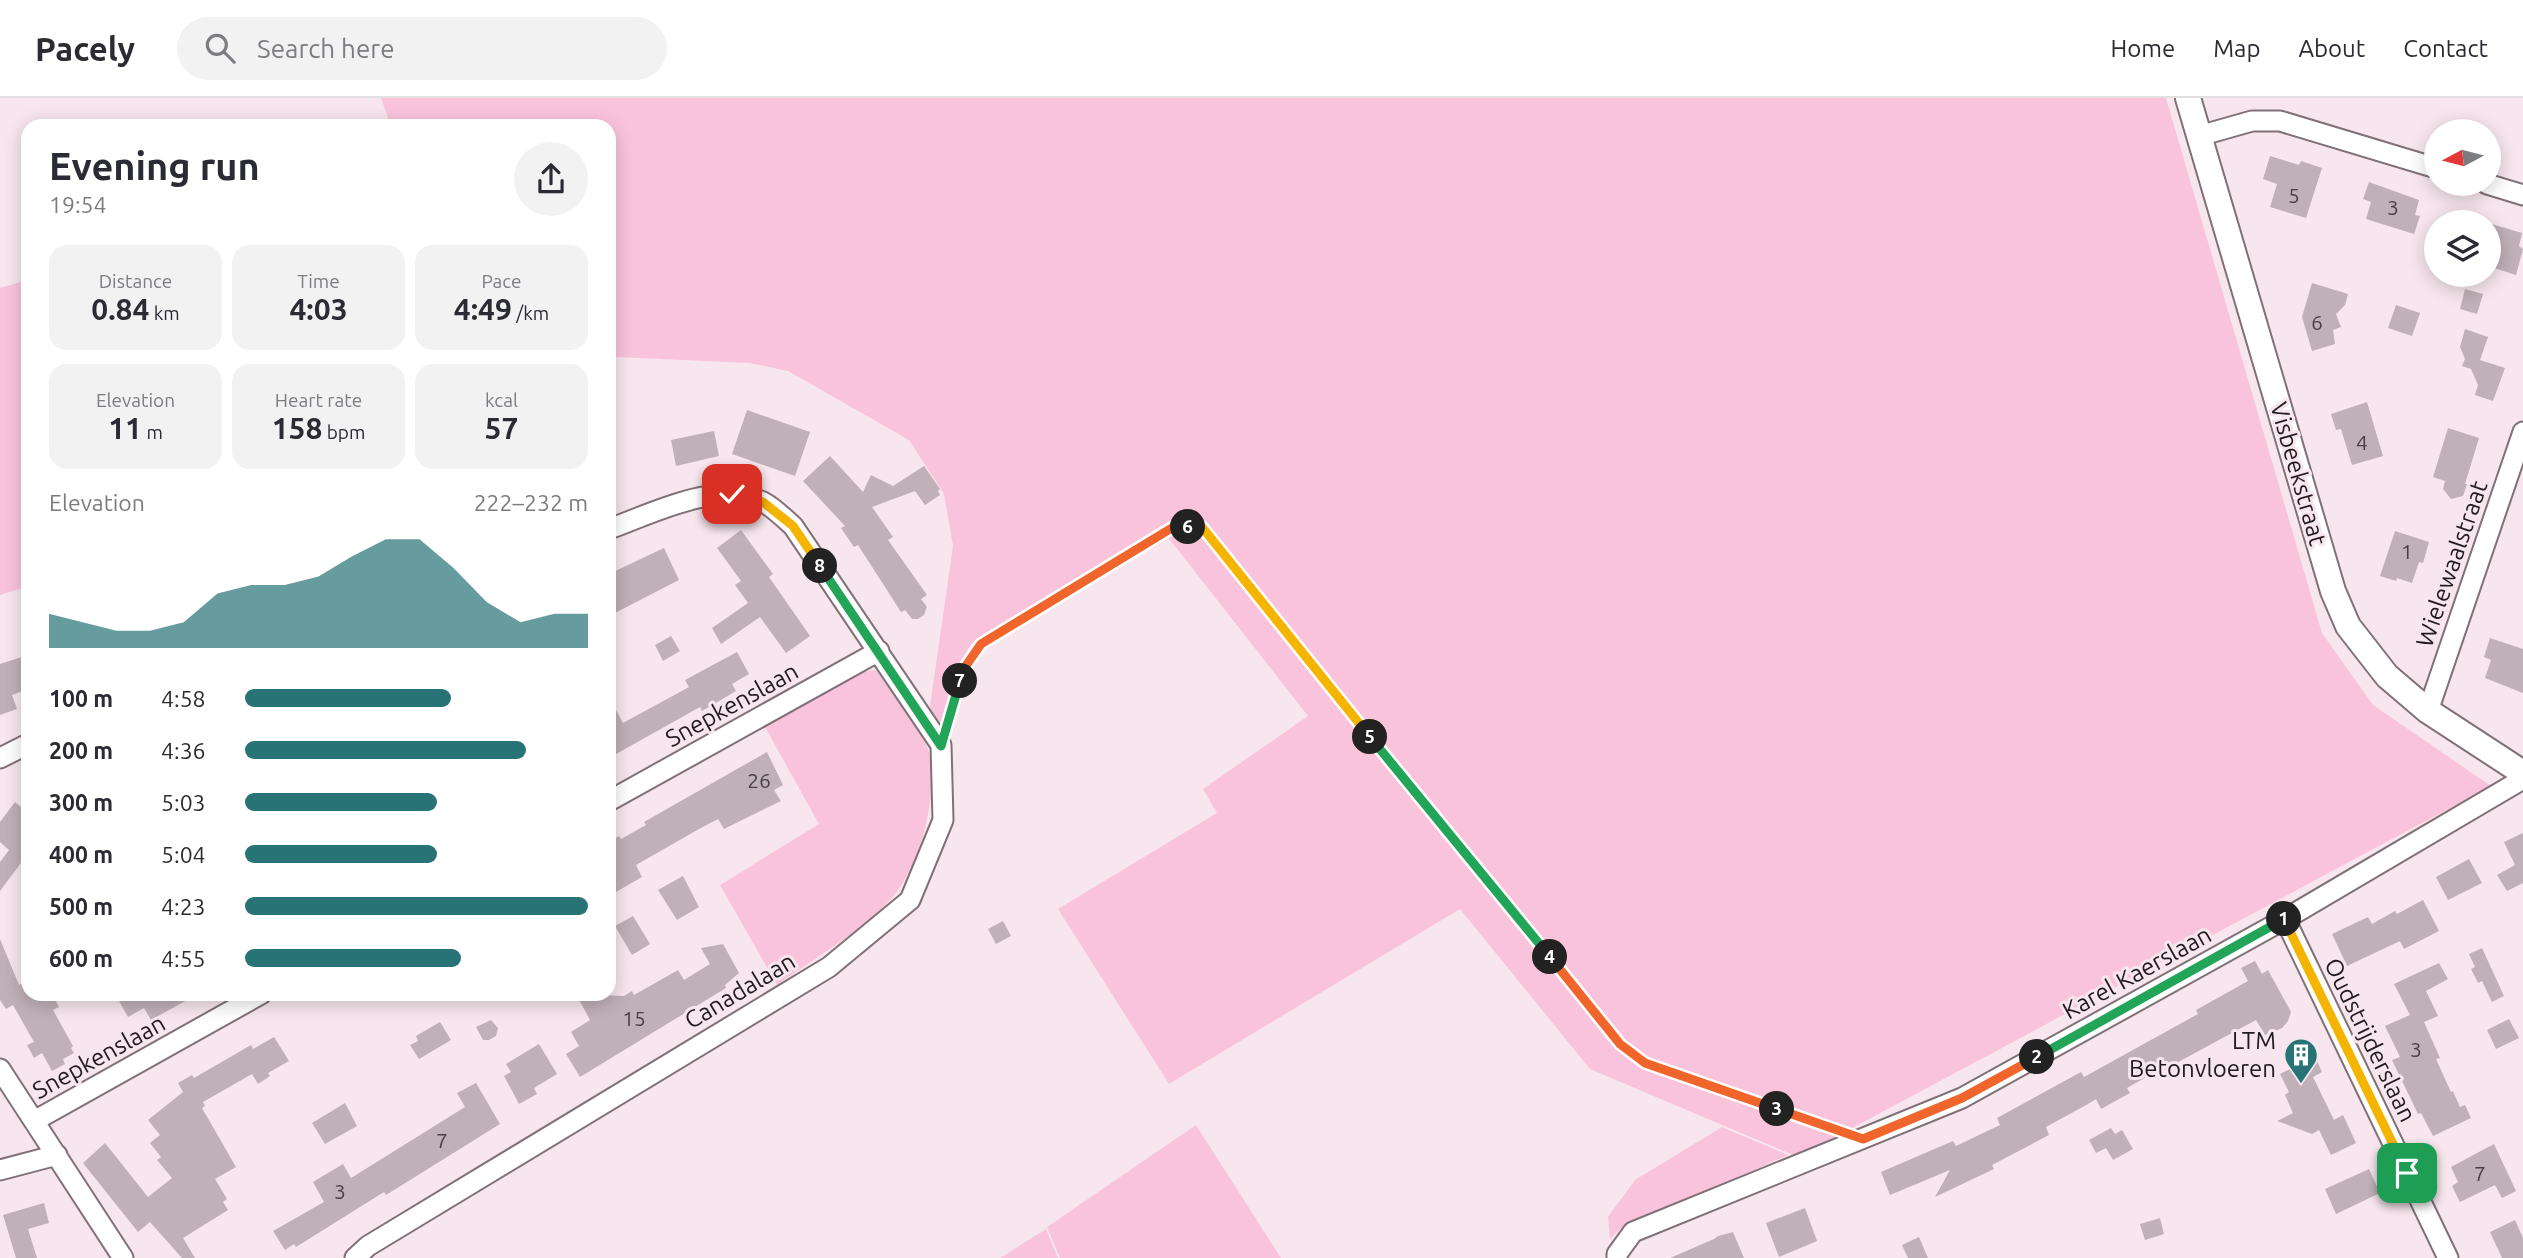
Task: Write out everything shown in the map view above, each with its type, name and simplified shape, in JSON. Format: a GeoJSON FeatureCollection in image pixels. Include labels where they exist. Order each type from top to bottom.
{"type":"FeatureCollection","features":[{"type":"Feature","properties":{"kind":"street","name":"Visbeekstraat"},"geometry":{"type":"LineString","coordinates":[[2188,98],[2333,591],[2348,626],[2387,676],[2428,711],[2523,773]]}},
{"type":"Feature","properties":{"kind":"street"},"geometry":{"type":"LineString","coordinates":[[2199,136],[2252,121],[2280,121],[2424,164]]}},
{"type":"Feature","properties":{"kind":"street"},"geometry":{"type":"LineString","coordinates":[[2501,188],[2523,195]]}},
{"type":"Feature","properties":{"kind":"street","name":"Wielewaalstraat"},"geometry":{"type":"LineString","coordinates":[[2428,711],[2523,432]]}},
{"type":"Feature","properties":{"kind":"street"},"geometry":{"type":"LineString","coordinates":[[616,527],[696,498],[732,494],[763,502],[793,526],[941,746]]}},
{"type":"Feature","properties":{"kind":"street","name":"Snepkenslaan"},"geometry":{"type":"LineString","coordinates":[[616,797],[878,651]]}},
{"type":"Feature","properties":{"kind":"street","name":"Canadalaan"},"geometry":{"type":"LineString","coordinates":[[355,1258],[368,1246],[829,967],[910,900],[943,820],[941,746]]}},
{"type":"Feature","properties":{"kind":"street"},"geometry":{"type":"LineString","coordinates":[[0,758],[21,748]]}},
{"type":"Feature","properties":{"kind":"street","name":"Karel Kaerslaan"},"geometry":{"type":"LineString","coordinates":[[1617,1258],[1633,1232],[1962,1098],[2285,919],[2523,779]]}},
{"type":"Feature","properties":{"kind":"street","name":"Oudstrijderslaan"},"geometry":{"type":"LineString","coordinates":[[2285,919],[2448,1258]]}},
{"type":"Feature","properties":{"kind":"street","name":"Snepkenslaan"},"geometry":{"type":"LineString","coordinates":[[34,1121],[248,1001]]}},
{"type":"Feature","properties":{"kind":"street"},"geometry":{"type":"LineString","coordinates":[[0,1069],[123,1258]]}},
{"type":"Feature","properties":{"kind":"street"},"geometry":{"type":"LineString","coordinates":[[0,1170],[57,1155]]}},
{"type":"Feature","properties":{"kind":"path"},"geometry":{"type":"LineString","coordinates":[[941,746],[963,670],[981,644],[1175,526],[1202,527],[1620,1044],[1645,1063],[1863,1139]]}},
{"type":"Feature","properties":{"kind":"shaded area"},"geometry":{"type":"Polygon","coordinates":[[[381,98],[2166,98],[2322,633],[2373,705],[2491,786],[1798,1157],[1590,1069],[1460,909],[1169,1084],[1058,909],[1217,813],[1203,789],[1308,716],[1160,527],[972,643],[958,672],[946,724],[940,729],[929,713],[953,546],[944,494],[909,440],[788,371],[750,363],[616,358],[616,119],[388,119],[381,98]]]}},
{"type":"Feature","properties":{"kind":"shaded area"},"geometry":{"type":"Polygon","coordinates":[[[21,282],[21,588],[0,595],[0,288],[21,282]]]}},
{"type":"Feature","properties":{"kind":"shaded area"},"geometry":{"type":"Polygon","coordinates":[[[876,670],[917,728],[930,755],[932,788],[923,837],[909,872],[889,901],[850,935],[777,985],[720,885],[819,824],[765,727],[855,673],[876,670]]]}},
{"type":"Feature","properties":{"kind":"shaded area"},"geometry":{"type":"Polygon","coordinates":[[[1196,1125],[1281,1258],[1060,1258],[1047,1227],[1196,1125]]]}},
{"type":"Feature","properties":{"kind":"shaded area"},"geometry":{"type":"Polygon","coordinates":[[[1722,1127],[1788,1155],[1620,1229],[1610,1239],[1608,1217],[1635,1180],[1722,1127]]]}},
{"type":"Feature","properties":{"kind":"shaded area"},"geometry":{"type":"Polygon","coordinates":[[[1046,1229],[1058,1258],[1000,1258],[1046,1229]]]}},
{"type":"Feature","properties":{"kind":"building"},"geometry":{"type":"Polygon","coordinates":[[[2270,156],[2299,165],[2301,161],[2322,168],[2306,218],[2270,207],[2277,184],[2263,179],[2270,156]]]}},
{"type":"Feature","properties":{"kind":"building"},"geometry":{"type":"Polygon","coordinates":[[[2369,182],[2419,200],[2415,215],[2420,216],[2414,234],[2366,219],[2371,202],[2363,199],[2369,182]]]}},
{"type":"Feature","properties":{"kind":"building"},"geometry":{"type":"Polygon","coordinates":[[[2501,227],[2522,233],[2519,246],[2523,249],[2516,275],[2501,270],[2501,227]]]}},
{"type":"Feature","properties":{"kind":"building"},"geometry":{"type":"Polygon","coordinates":[[[2312,283],[2348,294],[2345,305],[2336,314],[2341,327],[2333,330],[2335,344],[2312,351],[2302,317],[2312,283]]]}},
{"type":"Feature","properties":{"kind":"building"},"geometry":{"type":"Polygon","coordinates":[[[2465,289],[2483,294],[2477,314],[2460,309],[2465,289]]]}},
{"type":"Feature","properties":{"kind":"building"},"geometry":{"type":"Polygon","coordinates":[[[2396,305],[2420,313],[2412,336],[2388,328],[2396,305]]]}},
{"type":"Feature","properties":{"kind":"building"},"geometry":{"type":"Polygon","coordinates":[[[2465,329],[2488,337],[2480,360],[2505,368],[2493,401],[2475,395],[2478,385],[2471,369],[2462,366],[2465,359],[2460,347],[2465,329]]]}},
{"type":"Feature","properties":{"kind":"building"},"geometry":{"type":"Polygon","coordinates":[[[2367,402],[2383,456],[2352,465],[2341,429],[2336,430],[2331,414],[2367,402]]]}},
{"type":"Feature","properties":{"kind":"building"},"geometry":{"type":"Polygon","coordinates":[[[747,410],[810,432],[795,476],[732,454],[747,410]]]}},
{"type":"Feature","properties":{"kind":"building"},"geometry":{"type":"Polygon","coordinates":[[[2448,428],[2479,438],[2463,496],[2451,499],[2443,489],[2445,481],[2433,477],[2448,428]]]}},
{"type":"Feature","properties":{"kind":"building"},"geometry":{"type":"Polygon","coordinates":[[[714,431],[719,456],[676,466],[671,440],[714,431]]]}},
{"type":"Feature","properties":{"kind":"building"},"geometry":{"type":"Polygon","coordinates":[[[830,456],[863,492],[871,475],[893,486],[924,466],[940,489],[940,495],[925,505],[915,491],[872,507],[893,537],[888,540],[927,595],[921,599],[927,607],[924,615],[918,619],[912,619],[905,610],[901,612],[858,545],[854,547],[841,528],[845,526],[803,481],[830,456]]]}},
{"type":"Feature","properties":{"kind":"building"},"geometry":{"type":"Polygon","coordinates":[[[741,530],[773,574],[769,577],[810,636],[786,653],[760,617],[721,644],[712,628],[748,603],[735,585],[741,581],[717,548],[741,530]]]}},
{"type":"Feature","properties":{"kind":"building"},"geometry":{"type":"Polygon","coordinates":[[[2395,531],[2429,542],[2423,563],[2419,562],[2412,583],[2380,576],[2395,531]]]}},
{"type":"Feature","properties":{"kind":"building"},"geometry":{"type":"Polygon","coordinates":[[[664,548],[679,580],[616,612],[616,571],[664,548]]]}},
{"type":"Feature","properties":{"kind":"building"},"geometry":{"type":"Polygon","coordinates":[[[671,636],[680,651],[663,661],[655,645],[671,636]]]}},
{"type":"Feature","properties":{"kind":"building"},"geometry":{"type":"Polygon","coordinates":[[[2490,638],[2523,649],[2523,693],[2485,678],[2491,660],[2484,657],[2490,638]]]}},
{"type":"Feature","properties":{"kind":"building"},"geometry":{"type":"Polygon","coordinates":[[[737,652],[749,674],[732,684],[736,691],[702,711],[700,707],[616,754],[616,710],[623,723],[689,687],[685,680],[737,652]]]}},
{"type":"Feature","properties":{"kind":"building"},"geometry":{"type":"Polygon","coordinates":[[[21,657],[21,692],[12,695],[17,709],[0,715],[0,664],[21,657]]]}},
{"type":"Feature","properties":{"kind":"building"},"geometry":{"type":"Polygon","coordinates":[[[767,752],[783,785],[774,790],[781,801],[724,829],[718,819],[699,829],[636,865],[642,877],[616,892],[616,838],[619,836],[621,839],[646,825],[644,822],[767,752]]]}},
{"type":"Feature","properties":{"kind":"building"},"geometry":{"type":"Polygon","coordinates":[[[15,802],[21,807],[21,863],[0,891],[0,862],[9,850],[0,842],[0,822],[15,802]]]}},
{"type":"Feature","properties":{"kind":"building"},"geometry":{"type":"Polygon","coordinates":[[[2523,833],[2523,883],[2507,891],[2497,875],[2515,865],[2504,842],[2523,833]]]}},
{"type":"Feature","properties":{"kind":"building"},"geometry":{"type":"Polygon","coordinates":[[[2469,859],[2482,883],[2448,900],[2436,877],[2469,859]]]}},
{"type":"Feature","properties":{"kind":"building"},"geometry":{"type":"Polygon","coordinates":[[[683,876],[699,907],[677,920],[658,890],[683,876]]]}},
{"type":"Feature","properties":{"kind":"building"},"geometry":{"type":"Polygon","coordinates":[[[2423,900],[2439,931],[2404,949],[2400,941],[2347,966],[2332,934],[2368,917],[2372,924],[2423,900]]]}},
{"type":"Feature","properties":{"kind":"building"},"geometry":{"type":"Polygon","coordinates":[[[633,916],[650,944],[632,955],[616,925],[633,916]]]}},
{"type":"Feature","properties":{"kind":"building"},"geometry":{"type":"Polygon","coordinates":[[[1003,921],[1011,936],[996,944],[988,929],[1003,921]]]}},
{"type":"Feature","properties":{"kind":"building"},"geometry":{"type":"Polygon","coordinates":[[[0,939],[19,985],[21,984],[21,1001],[56,1001],[59,1007],[53,1010],[73,1046],[71,1048],[74,1053],[63,1059],[65,1064],[52,1071],[42,1053],[34,1058],[27,1045],[34,1042],[13,1005],[6,1009],[0,1000],[0,939]]]}},
{"type":"Feature","properties":{"kind":"building"},"geometry":{"type":"Polygon","coordinates":[[[723,944],[739,973],[725,985],[726,988],[580,1077],[566,1054],[579,1046],[571,1032],[590,1020],[580,1001],[616,1001],[616,996],[624,996],[632,991],[634,995],[678,970],[684,980],[710,964],[701,948],[723,944]]]}},
{"type":"Feature","properties":{"kind":"building"},"geometry":{"type":"Polygon","coordinates":[[[2482,948],[2504,996],[2492,1002],[2482,981],[2478,983],[2471,969],[2475,967],[2469,954],[2482,948]]]}},
{"type":"Feature","properties":{"kind":"building"},"geometry":{"type":"Polygon","coordinates":[[[2255,961],[2262,974],[2268,970],[2291,1012],[2282,1028],[2265,1035],[2256,1020],[2127,1088],[2130,1093],[2101,1109],[2096,1099],[2046,1127],[2049,1135],[1992,1165],[1994,1169],[1935,1197],[1950,1170],[1890,1195],[1881,1172],[1953,1141],[1956,1146],[2000,1125],[1997,1118],[2081,1072],[2084,1077],[2198,1014],[2196,1010],[2248,981],[2241,968],[2255,961]]]}},
{"type":"Feature","properties":{"kind":"building"},"geometry":{"type":"Polygon","coordinates":[[[2439,963],[2448,979],[2426,991],[2438,1016],[2424,1022],[2440,1058],[2436,1059],[2451,1092],[2453,1091],[2460,1107],[2465,1105],[2471,1118],[2433,1136],[2421,1113],[2418,1114],[2392,1060],[2400,1057],[2385,1026],[2410,1015],[2394,984],[2439,963]]]}},
{"type":"Feature","properties":{"kind":"building"},"geometry":{"type":"Polygon","coordinates":[[[119,1001],[185,1001],[151,1020],[144,1008],[128,1017],[119,1001]]]}},
{"type":"Feature","properties":{"kind":"building"},"geometry":{"type":"Polygon","coordinates":[[[2509,1019],[2519,1038],[2496,1049],[2487,1030],[2509,1019]]]}},
{"type":"Feature","properties":{"kind":"building"},"geometry":{"type":"Polygon","coordinates":[[[491,1020],[498,1028],[496,1036],[483,1040],[476,1027],[491,1020]]]}},
{"type":"Feature","properties":{"kind":"building"},"geometry":{"type":"Polygon","coordinates":[[[440,1022],[451,1040],[419,1059],[410,1045],[418,1041],[416,1036],[440,1022]]]}},
{"type":"Feature","properties":{"kind":"building"},"geometry":{"type":"Polygon","coordinates":[[[274,1037],[289,1061],[268,1073],[270,1076],[258,1084],[252,1074],[203,1102],[205,1106],[202,1108],[236,1167],[215,1179],[227,1199],[223,1202],[228,1210],[183,1238],[195,1258],[182,1258],[150,1222],[138,1232],[83,1163],[105,1143],[148,1197],[172,1178],[157,1160],[161,1157],[150,1143],[160,1135],[148,1120],[183,1092],[178,1083],[192,1075],[194,1078],[251,1045],[253,1049],[274,1037]]]}},
{"type":"Feature","properties":{"kind":"building"},"geometry":{"type":"Polygon","coordinates":[[[539,1044],[557,1074],[534,1088],[537,1094],[519,1104],[504,1076],[511,1072],[506,1064],[539,1044]]]}},
{"type":"Feature","properties":{"kind":"building"},"geometry":{"type":"Polygon","coordinates":[[[2315,1057],[2322,1072],[2313,1077],[2334,1120],[2343,1115],[2356,1143],[2331,1155],[2319,1130],[2312,1134],[2277,1121],[2293,1113],[2285,1095],[2289,1092],[2280,1074],[2315,1057]]]}},
{"type":"Feature","properties":{"kind":"building"},"geometry":{"type":"Polygon","coordinates":[[[476,1083],[500,1124],[386,1195],[384,1192],[296,1247],[294,1244],[285,1250],[273,1231],[324,1202],[313,1182],[343,1164],[351,1178],[465,1107],[457,1093],[476,1083]]]}},
{"type":"Feature","properties":{"kind":"building"},"geometry":{"type":"Polygon","coordinates":[[[345,1103],[357,1126],[325,1144],[312,1123],[345,1103]]]}},
{"type":"Feature","properties":{"kind":"building"},"geometry":{"type":"Polygon","coordinates":[[[2111,1128],[2115,1134],[2122,1130],[2133,1149],[2113,1160],[2106,1148],[2096,1153],[2089,1140],[2111,1128]]]}},
{"type":"Feature","properties":{"kind":"building"},"geometry":{"type":"Polygon","coordinates":[[[2494,1144],[2516,1191],[2502,1198],[2495,1185],[2460,1202],[2452,1186],[2458,1182],[2451,1167],[2494,1144]]]}},
{"type":"Feature","properties":{"kind":"building"},"geometry":{"type":"Polygon","coordinates":[[[2369,1169],[2380,1193],[2336,1214],[2325,1189],[2369,1169]]]}},
{"type":"Feature","properties":{"kind":"building"},"geometry":{"type":"Polygon","coordinates":[[[44,1203],[49,1223],[28,1229],[37,1258],[16,1258],[3,1215],[44,1203]]]}},
{"type":"Feature","properties":{"kind":"building"},"geometry":{"type":"Polygon","coordinates":[[[1805,1208],[1817,1241],[1779,1257],[1766,1223],[1805,1208]]]}},
{"type":"Feature","properties":{"kind":"building"},"geometry":{"type":"Polygon","coordinates":[[[2160,1218],[2164,1234],[2145,1240],[2140,1224],[2160,1218]]]}},
{"type":"Feature","properties":{"kind":"building"},"geometry":{"type":"Polygon","coordinates":[[[2515,1220],[2523,1238],[2523,1258],[2502,1258],[2490,1232],[2515,1220]]]}},
{"type":"Feature","properties":{"kind":"building"},"geometry":{"type":"Polygon","coordinates":[[[1733,1232],[1744,1258],[1670,1258],[1718,1236],[1733,1232]]]}},
{"type":"Feature","properties":{"kind":"building"},"geometry":{"type":"Polygon","coordinates":[[[1919,1237],[1928,1258],[1908,1258],[1902,1245],[1919,1237]]]}},
{"type":"Feature","properties":{"kind":"place","name":"LTM Betonvloeren"},"geometry":{"type":"Point","coordinates":[2301,1085]}},
{"type":"Feature","properties":{"kind":"route"},"geometry":{"type":"LineString","coordinates":[[732,494],[763,502],[793,526],[941,746],[963,670],[981,644],[1175,526],[1202,527],[1620,1044],[1645,1063],[1863,1139],[1962,1098],[2285,919],[2407,1173]]}}]}
